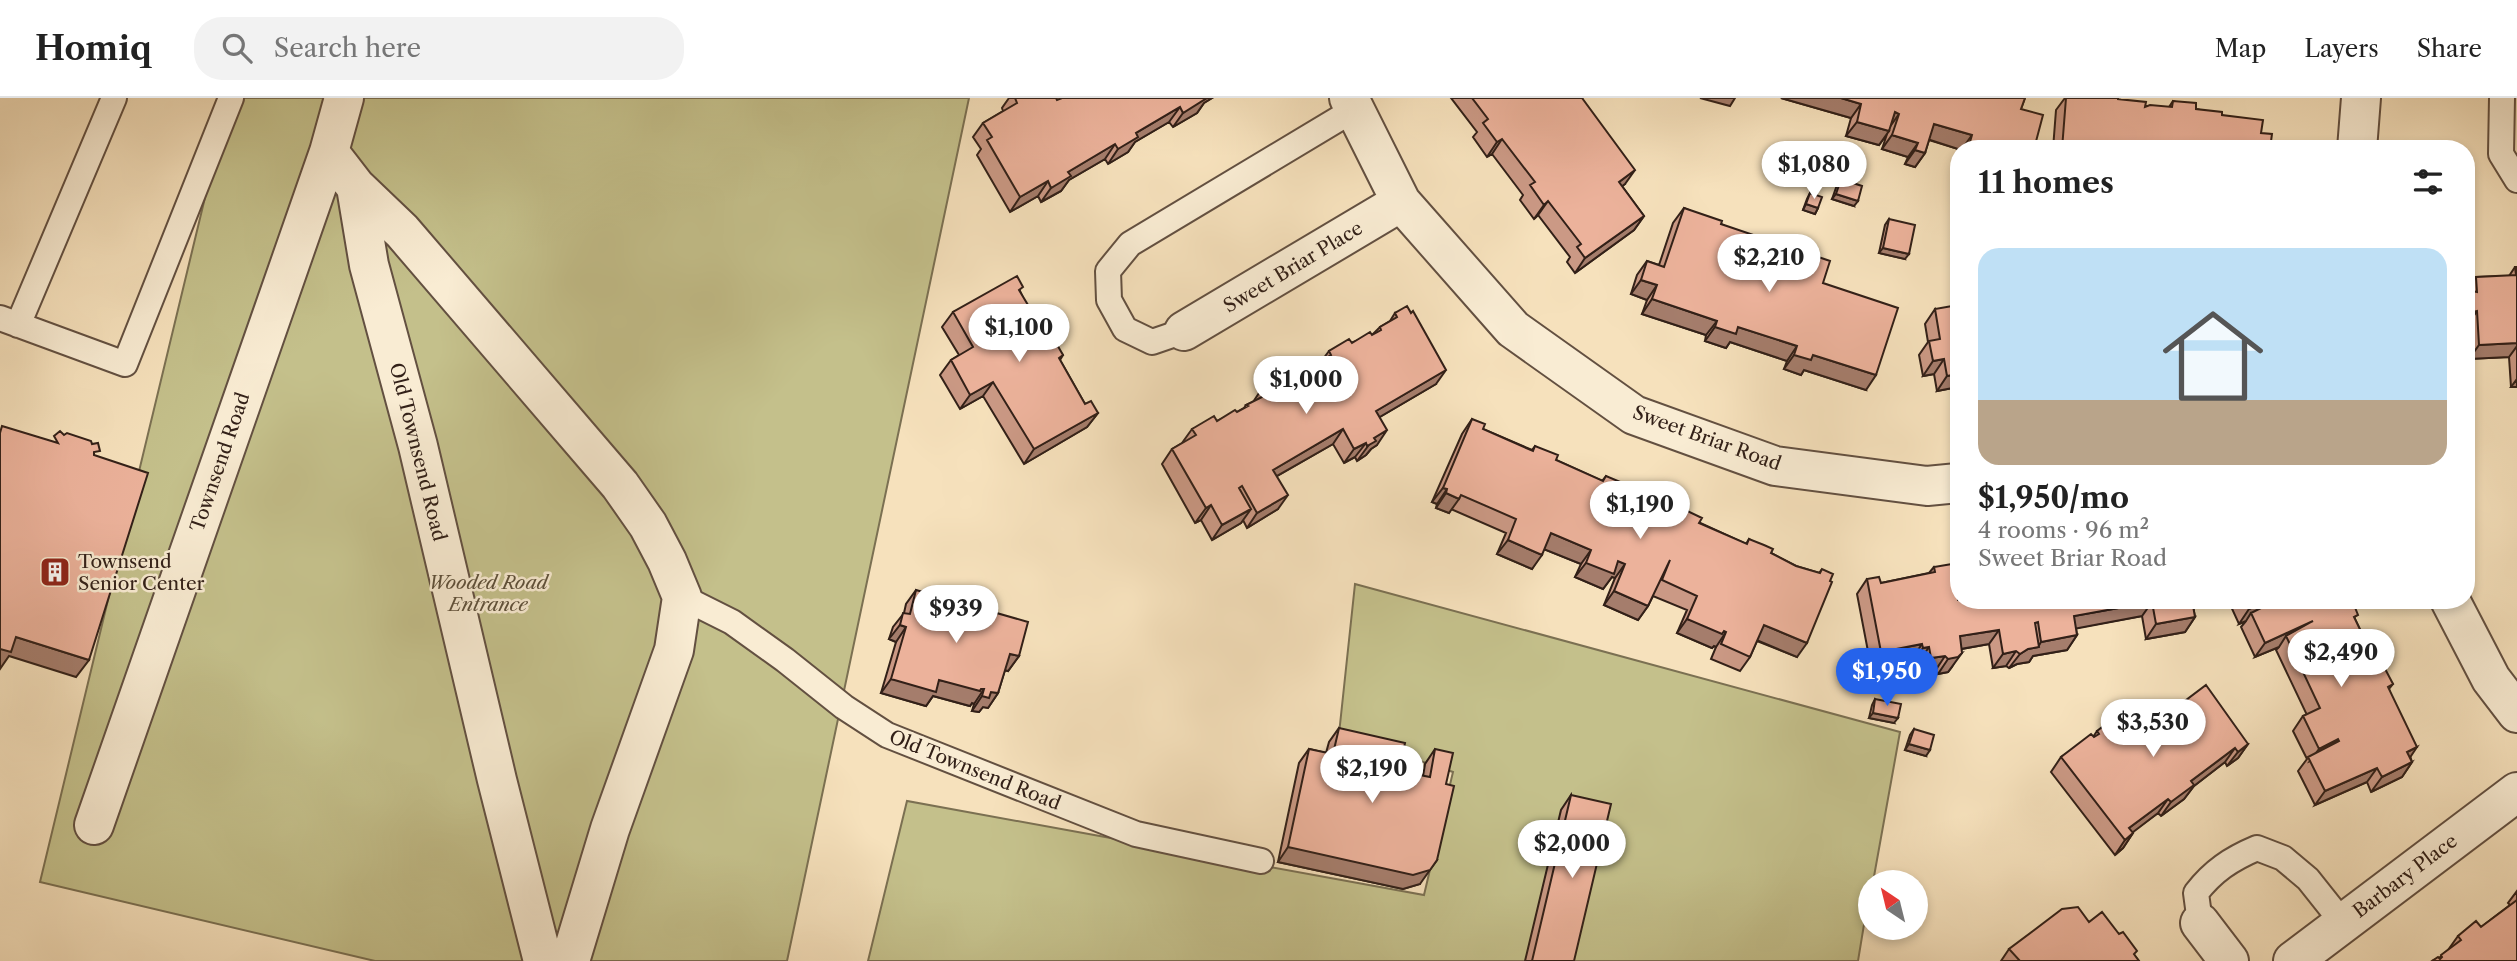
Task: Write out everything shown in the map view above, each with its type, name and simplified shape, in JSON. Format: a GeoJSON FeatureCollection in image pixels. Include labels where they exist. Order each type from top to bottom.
{"type":"FeatureCollection","features":[{"type":"Feature","properties":{"kind":"street","name":"Townsend Road"},"geometry":{"type":"LineString","coordinates":[[94,825],[329,152],[344,98]]}},
{"type":"Feature","properties":{"kind":"street"},"geometry":{"type":"LineString","coordinates":[[2358,140],[2361,98]]}},
{"type":"Feature","properties":{"kind":"street","name":"Sweet Briar Road"},"geometry":{"type":"LineString","coordinates":[[1352,104],[1401,202],[1513,329],[1634,415],[1774,467],[1927,486],[1950,484]]}},
{"type":"Feature","properties":{"kind":"street","name":"Old Townsend Road"},"geometry":{"type":"LineString","coordinates":[[329,152],[356,187],[402,231],[620,485],[654,537],[682,597]]}},
{"type":"Feature","properties":{"kind":"street","name":"Old Townsend Road"},"geometry":{"type":"LineString","coordinates":[[356,187],[369,264],[418,446],[543,961]]}},
{"type":"Feature","properties":{"kind":"street","name":"Sweet Briar Place"},"geometry":{"type":"LineString","coordinates":[[1184,331],[1401,202]]}},
{"type":"Feature","properties":{"kind":"street"},"geometry":{"type":"LineString","coordinates":[[570,961],[611,829],[674,650],[682,597]]}},
{"type":"Feature","properties":{"kind":"street"},"geometry":{"type":"LineString","coordinates":[[2455,609],[2491,679],[2517,713]]}},
{"type":"Feature","properties":{"kind":"street","name":"Barbary Place"},"geometry":{"type":"LineString","coordinates":[[2293,961],[2517,792]]}},
{"type":"Feature","properties":{"kind":"street"},"geometry":{"type":"LineString","coordinates":[[2200,923],[2229,961]]}},
{"type":"Feature","properties":{"kind":"lane"},"geometry":{"type":"LineString","coordinates":[[114,98],[9,321],[125,364],[231,98]]}},
{"type":"Feature","properties":{"kind":"lane"},"geometry":{"type":"LineString","coordinates":[[2502,98],[2501,154],[2517,180]]}},
{"type":"Feature","properties":{"kind":"lane"},"geometry":{"type":"LineString","coordinates":[[1184,331],[1152,342],[1125,329],[1108,300],[1108,271],[1130,244],[1352,104]]}},
{"type":"Feature","properties":{"kind":"lane","name":"Old Townsend Road"},"geometry":{"type":"LineString","coordinates":[[682,597],[732,622],[844,707],[887,735],[1136,834],[1261,861]]}},
{"type":"Feature","properties":{"kind":"lane"},"geometry":{"type":"LineString","coordinates":[[2200,923],[2196,893],[2209,876],[2232,858],[2257,848],[2283,858],[2308,878],[2343,923]]}},
{"type":"Feature","properties":{"kind":"green space","name":"Wooded Road Entrance"},"geometry":{"type":"Polygon","coordinates":[[[229,98],[969,98],[787,961],[375,961],[40,882],[229,98]]]}},
{"type":"Feature","properties":{"kind":"green space"},"geometry":{"type":"Polygon","coordinates":[[[1355,584],[1900,732],[1875,870],[1858,870],[1858,940],[1861,940],[1858,961],[868,961],[907,801],[1424,895],[1453,772],[1339,734],[1355,584]]]}},
{"type":"Feature","properties":{"kind":"building"},"geometry":{"type":"Polygon","coordinates":[[[1015,98],[1207,98],[1183,113],[1180,107],[1136,133],[1138,137],[1118,149],[1115,144],[1068,172],[1071,176],[1051,188],[1048,181],[1020,197],[987,140],[992,137],[983,123],[1017,103],[1015,98]]]}},
{"type":"Feature","properties":{"kind":"building"},"geometry":{"type":"Polygon","coordinates":[[[1472,98],[1582,98],[1635,170],[1619,182],[1644,216],[1585,258],[1577,247],[1581,244],[1548,201],[1544,205],[1530,185],[1535,182],[1502,139],[1497,142],[1483,123],[1488,119],[1472,98]]]}},
{"type":"Feature","properties":{"kind":"building"},"geometry":{"type":"Polygon","coordinates":[[[1841,98],[2025,98],[2021,109],[2043,115],[2036,140],[1971,140],[1972,135],[1934,124],[1925,153],[1915,150],[1918,143],[1892,135],[1899,114],[1895,112],[1889,131],[1857,122],[1861,104],[1841,98]]]}},
{"type":"Feature","properties":{"kind":"building"},"geometry":{"type":"Polygon","coordinates":[[[2066,98],[2118,98],[2146,102],[2145,107],[2172,107],[2173,101],[2196,103],[2196,109],[2263,120],[2261,133],[2272,134],[2271,140],[2063,140],[2066,98]]]}},
{"type":"Feature","properties":{"kind":"building"},"geometry":{"type":"Polygon","coordinates":[[[1841,179],[1862,186],[1858,201],[1836,194],[1841,179]]]}},
{"type":"Feature","properties":{"kind":"building"},"geometry":{"type":"Polygon","coordinates":[[[1810,193],[1822,197],[1818,208],[1806,204],[1810,193]]]}},
{"type":"Feature","properties":{"kind":"building"},"geometry":{"type":"Polygon","coordinates":[[[1684,208],[1722,221],[1721,224],[1792,248],[1784,272],[1787,273],[1795,249],[1830,261],[1823,283],[1898,308],[1876,375],[1813,355],[1811,360],[1794,355],[1797,346],[1738,327],[1736,334],[1715,327],[1717,321],[1652,299],[1657,285],[1641,280],[1647,261],[1664,267],[1684,208]]]}},
{"type":"Feature","properties":{"kind":"building"},"geometry":{"type":"Polygon","coordinates":[[[1889,219],[1915,225],[1909,254],[1883,248],[1889,219]]]}},
{"type":"Feature","properties":{"kind":"building"},"geometry":{"type":"Polygon","coordinates":[[[2517,267],[2517,343],[2479,345],[2475,312],[2476,277],[2516,275],[2517,267]]]}},
{"type":"Feature","properties":{"kind":"building"},"geometry":{"type":"Polygon","coordinates":[[[1017,276],[1023,287],[1019,290],[1031,310],[1028,312],[1032,318],[1035,316],[1047,336],[1051,334],[1063,355],[1059,358],[1085,404],[1091,401],[1098,413],[1034,449],[993,382],[970,395],[951,360],[973,347],[953,312],[1017,276]]]}},
{"type":"Feature","properties":{"kind":"building"},"geometry":{"type":"Polygon","coordinates":[[[1407,306],[1411,313],[1413,311],[1446,370],[1376,411],[1387,430],[1374,438],[1376,441],[1354,449],[1343,429],[1273,470],[1288,495],[1257,513],[1242,486],[1239,488],[1251,509],[1222,525],[1211,505],[1206,508],[1172,449],[1196,435],[1192,429],[1214,416],[1217,421],[1235,410],[1237,412],[1264,396],[1261,390],[1282,378],[1285,383],[1314,369],[1312,366],[1331,355],[1329,351],[1349,339],[1352,343],[1370,332],[1372,335],[1381,330],[1380,327],[1397,317],[1395,313],[1407,306]]]}},
{"type":"Feature","properties":{"kind":"building"},"geometry":{"type":"Polygon","coordinates":[[[1950,306],[1950,375],[1947,376],[1944,359],[1933,361],[1929,341],[1940,339],[1935,309],[1950,306]]]}},
{"type":"Feature","properties":{"kind":"building"},"geometry":{"type":"Polygon","coordinates":[[[1472,419],[1485,424],[1483,429],[1533,451],[1535,446],[1558,455],[1556,460],[1603,481],[1606,476],[1630,486],[1628,492],[1652,502],[1650,506],[1655,508],[1657,503],[1676,511],[1679,507],[1702,518],[1699,523],[1747,544],[1749,539],[1764,545],[1773,549],[1771,553],[1796,566],[1820,573],[1822,569],[1833,574],[1807,643],[1764,625],[1750,657],[1721,644],[1726,632],[1722,634],[1687,619],[1697,596],[1662,580],[1670,560],[1648,606],[1614,591],[1625,564],[1618,561],[1614,574],[1586,563],[1591,550],[1551,533],[1542,555],[1508,540],[1516,519],[1461,495],[1459,499],[1446,493],[1447,489],[1443,488],[1472,419]]]}},
{"type":"Feature","properties":{"kind":"building","name":"Townsend Senior Center"},"geometry":{"type":"Polygon","coordinates":[[[2,426],[58,443],[54,436],[60,431],[64,435],[67,433],[91,441],[92,444],[98,443],[100,451],[94,452],[94,455],[148,473],[89,660],[16,637],[11,652],[0,649],[2,426]]]}},
{"type":"Feature","properties":{"kind":"building"},"geometry":{"type":"Polygon","coordinates":[[[1950,564],[1950,609],[2113,609],[2074,616],[2077,635],[2041,642],[2038,622],[2035,623],[2039,647],[2020,654],[2016,651],[2003,654],[1999,630],[1960,636],[1962,653],[1958,657],[1948,659],[1945,656],[1931,658],[1929,647],[1923,648],[1922,644],[1881,652],[1867,579],[1879,577],[1881,583],[1935,572],[1934,567],[1950,564]]]}},
{"type":"Feature","properties":{"kind":"building"},"geometry":{"type":"Polygon","coordinates":[[[916,590],[1028,622],[1019,656],[1010,654],[998,693],[991,692],[989,698],[982,696],[984,689],[980,691],[939,680],[936,692],[891,679],[906,627],[900,625],[903,613],[910,614],[916,590]]]}},
{"type":"Feature","properties":{"kind":"building"},"geometry":{"type":"Polygon","coordinates":[[[2153,609],[2194,609],[2195,617],[2156,624],[2153,609]]]}},
{"type":"Feature","properties":{"kind":"building"},"geometry":{"type":"Polygon","coordinates":[[[2259,609],[2356,609],[2358,615],[2354,617],[2377,665],[2382,663],[2393,684],[2388,687],[2417,747],[2407,752],[2412,762],[2382,777],[2377,768],[2325,791],[2308,757],[2339,741],[2338,739],[2319,749],[2303,716],[2320,708],[2286,636],[2313,621],[2265,643],[2251,613],[2259,609]]]}},
{"type":"Feature","properties":{"kind":"building"},"geometry":{"type":"Polygon","coordinates":[[[2206,685],[2248,744],[2238,752],[2235,748],[2191,781],[2194,785],[2171,802],[2168,799],[2129,828],[2133,833],[2125,840],[2061,757],[2091,734],[2094,737],[2099,734],[2097,731],[2119,714],[2137,737],[2206,685]]]}},
{"type":"Feature","properties":{"kind":"building"},"geometry":{"type":"Polygon","coordinates":[[[1875,699],[1901,704],[1898,718],[1873,713],[1875,699]]]}},
{"type":"Feature","properties":{"kind":"building"},"geometry":{"type":"Polygon","coordinates":[[[1339,728],[1405,743],[1399,771],[1430,777],[1435,749],[1453,753],[1446,784],[1454,786],[1437,860],[1430,870],[1413,875],[1288,847],[1309,749],[1333,754],[1339,728]]]}},
{"type":"Feature","properties":{"kind":"building"},"geometry":{"type":"Polygon","coordinates":[[[1914,729],[1934,735],[1930,750],[1909,744],[1914,729]]]}},
{"type":"Feature","properties":{"kind":"building"},"geometry":{"type":"Polygon","coordinates":[[[1571,795],[1611,804],[1574,961],[1532,961],[1571,795]]]}},
{"type":"Feature","properties":{"kind":"building"},"geometry":{"type":"Polygon","coordinates":[[[2517,900],[2517,961],[2432,961],[2438,957],[2440,959],[2441,955],[2461,940],[2458,936],[2476,921],[2481,927],[2517,900]]]}},
{"type":"Feature","properties":{"kind":"building"},"geometry":{"type":"Polygon","coordinates":[[[2078,907],[2089,922],[2102,912],[2119,934],[2123,932],[2137,951],[2134,954],[2139,961],[2020,961],[2009,949],[2062,909],[2078,907]]]}},
{"type":"Feature","properties":{"kind":"place","name":"Townsend Senior Center"},"geometry":{"type":"Point","coordinates":[55,572]}}]}
